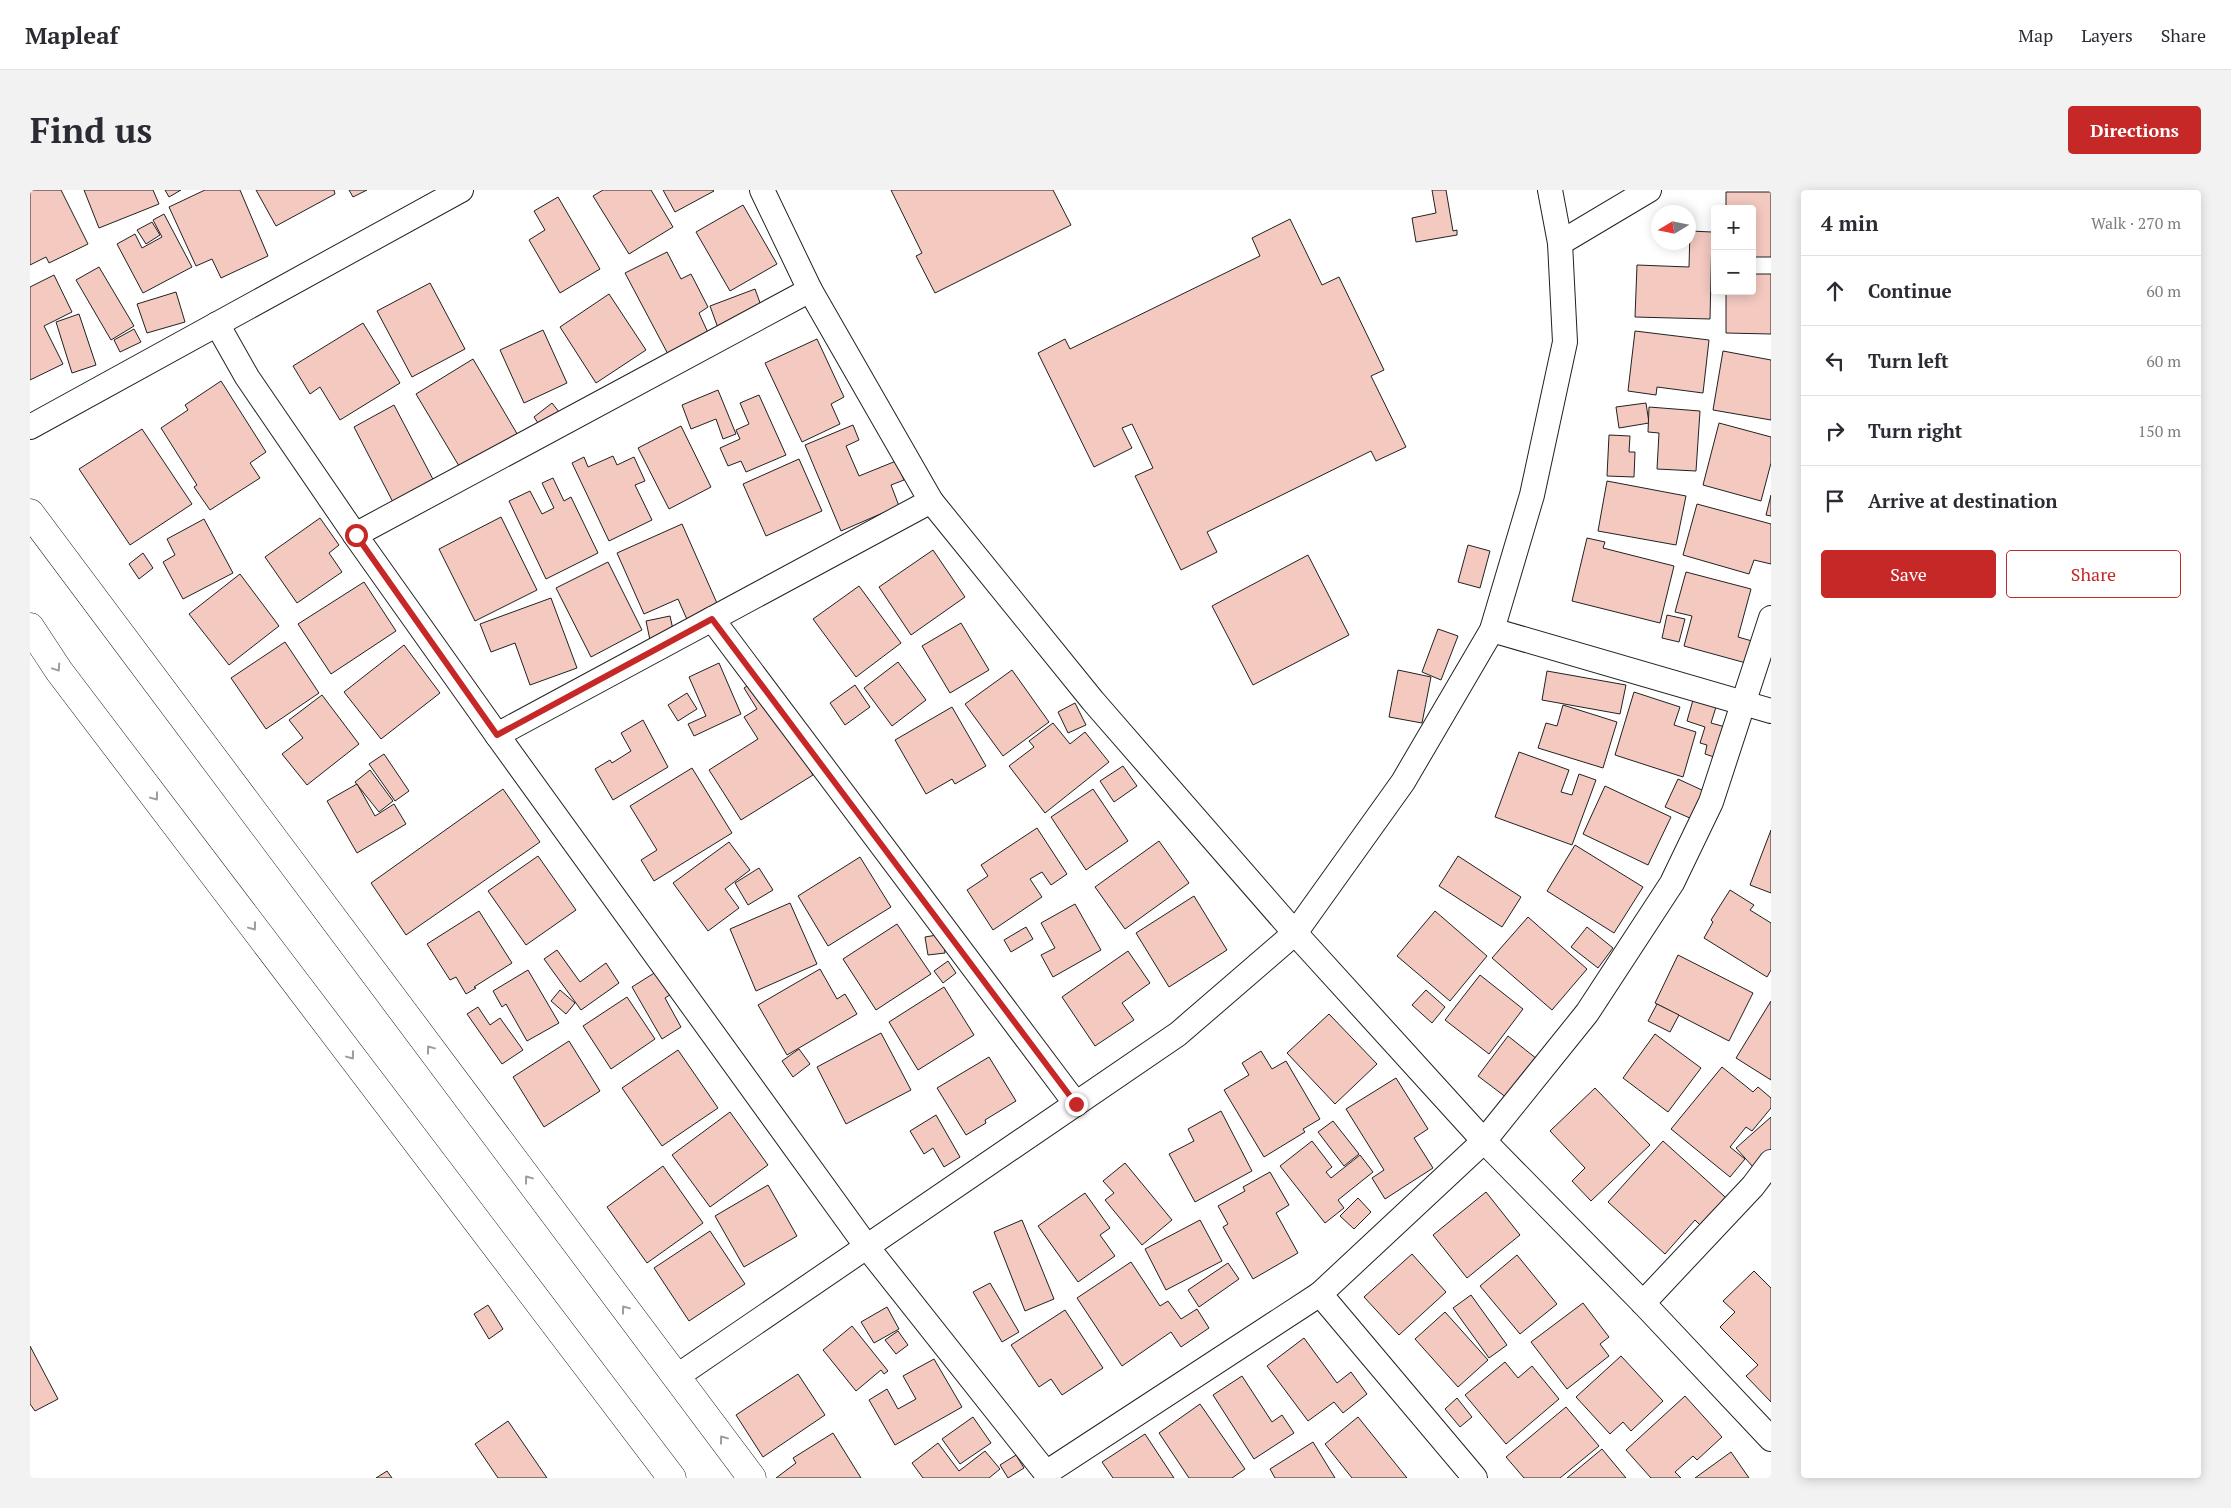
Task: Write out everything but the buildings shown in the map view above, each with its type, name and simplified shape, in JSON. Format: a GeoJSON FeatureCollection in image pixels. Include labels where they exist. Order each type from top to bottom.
{"type":"FeatureCollection","features":[{"type":"Feature","properties":{"kind":"main road"},"geometry":{"type":"LineString","coordinates":[[30,513],[752,1478]]}},
{"type":"Feature","properties":{"kind":"main road"},"geometry":{"type":"LineString","coordinates":[[30,627],[59,672],[672,1478]]}},
{"type":"Feature","properties":{"kind":"street"},"geometry":{"type":"LineString","coordinates":[[762,190],[810,290],[931,501],[1093,701],[1295,933],[1484,1141],[1643,1303],[1771,1439]]}},
{"type":"Feature","properties":{"kind":"street"},"geometry":{"type":"LineString","coordinates":[[676,1377],[1178,1034],[1295,933],[1403,782],[1492,630],[1532,495],[1565,342],[1560,243],[1550,190]]}},
{"type":"Feature","properties":{"kind":"street"},"geometry":{"type":"LineString","coordinates":[[1560,243],[1649,190]]}},
{"type":"Feature","properties":{"kind":"street"},"geometry":{"type":"LineString","coordinates":[[30,427],[448,193]]}},
{"type":"Feature","properties":{"kind":"street"},"geometry":{"type":"LineString","coordinates":[[356,535],[810,290]]}},
{"type":"Feature","properties":{"kind":"street"},"geometry":{"type":"LineString","coordinates":[[217,324],[247,377],[497,735],[867,1247],[1048,1476],[1320,1294],[1484,1141],[1588,1013],[1672,883],[1711,802],[1771,618]]}},
{"type":"Feature","properties":{"kind":"street"},"geometry":{"type":"LineString","coordinates":[[497,735],[931,501]]}},
{"type":"Feature","properties":{"kind":"street"},"geometry":{"type":"LineString","coordinates":[[712,619],[1076,1104]]}},
{"type":"Feature","properties":{"kind":"street"},"geometry":{"type":"LineString","coordinates":[[1492,630],[1771,711]]}},
{"type":"Feature","properties":{"kind":"street"},"geometry":{"type":"LineString","coordinates":[[1643,1303],[1753,1186],[1771,1162]]}},
{"type":"Feature","properties":{"kind":"street"},"geometry":{"type":"LineString","coordinates":[[1320,1294],[1465,1475]]}},
{"type":"Feature","properties":{"kind":"route"},"geometry":{"type":"LineString","coordinates":[[356,535],[497,735],[712,619],[1076,1104]]}}]}
